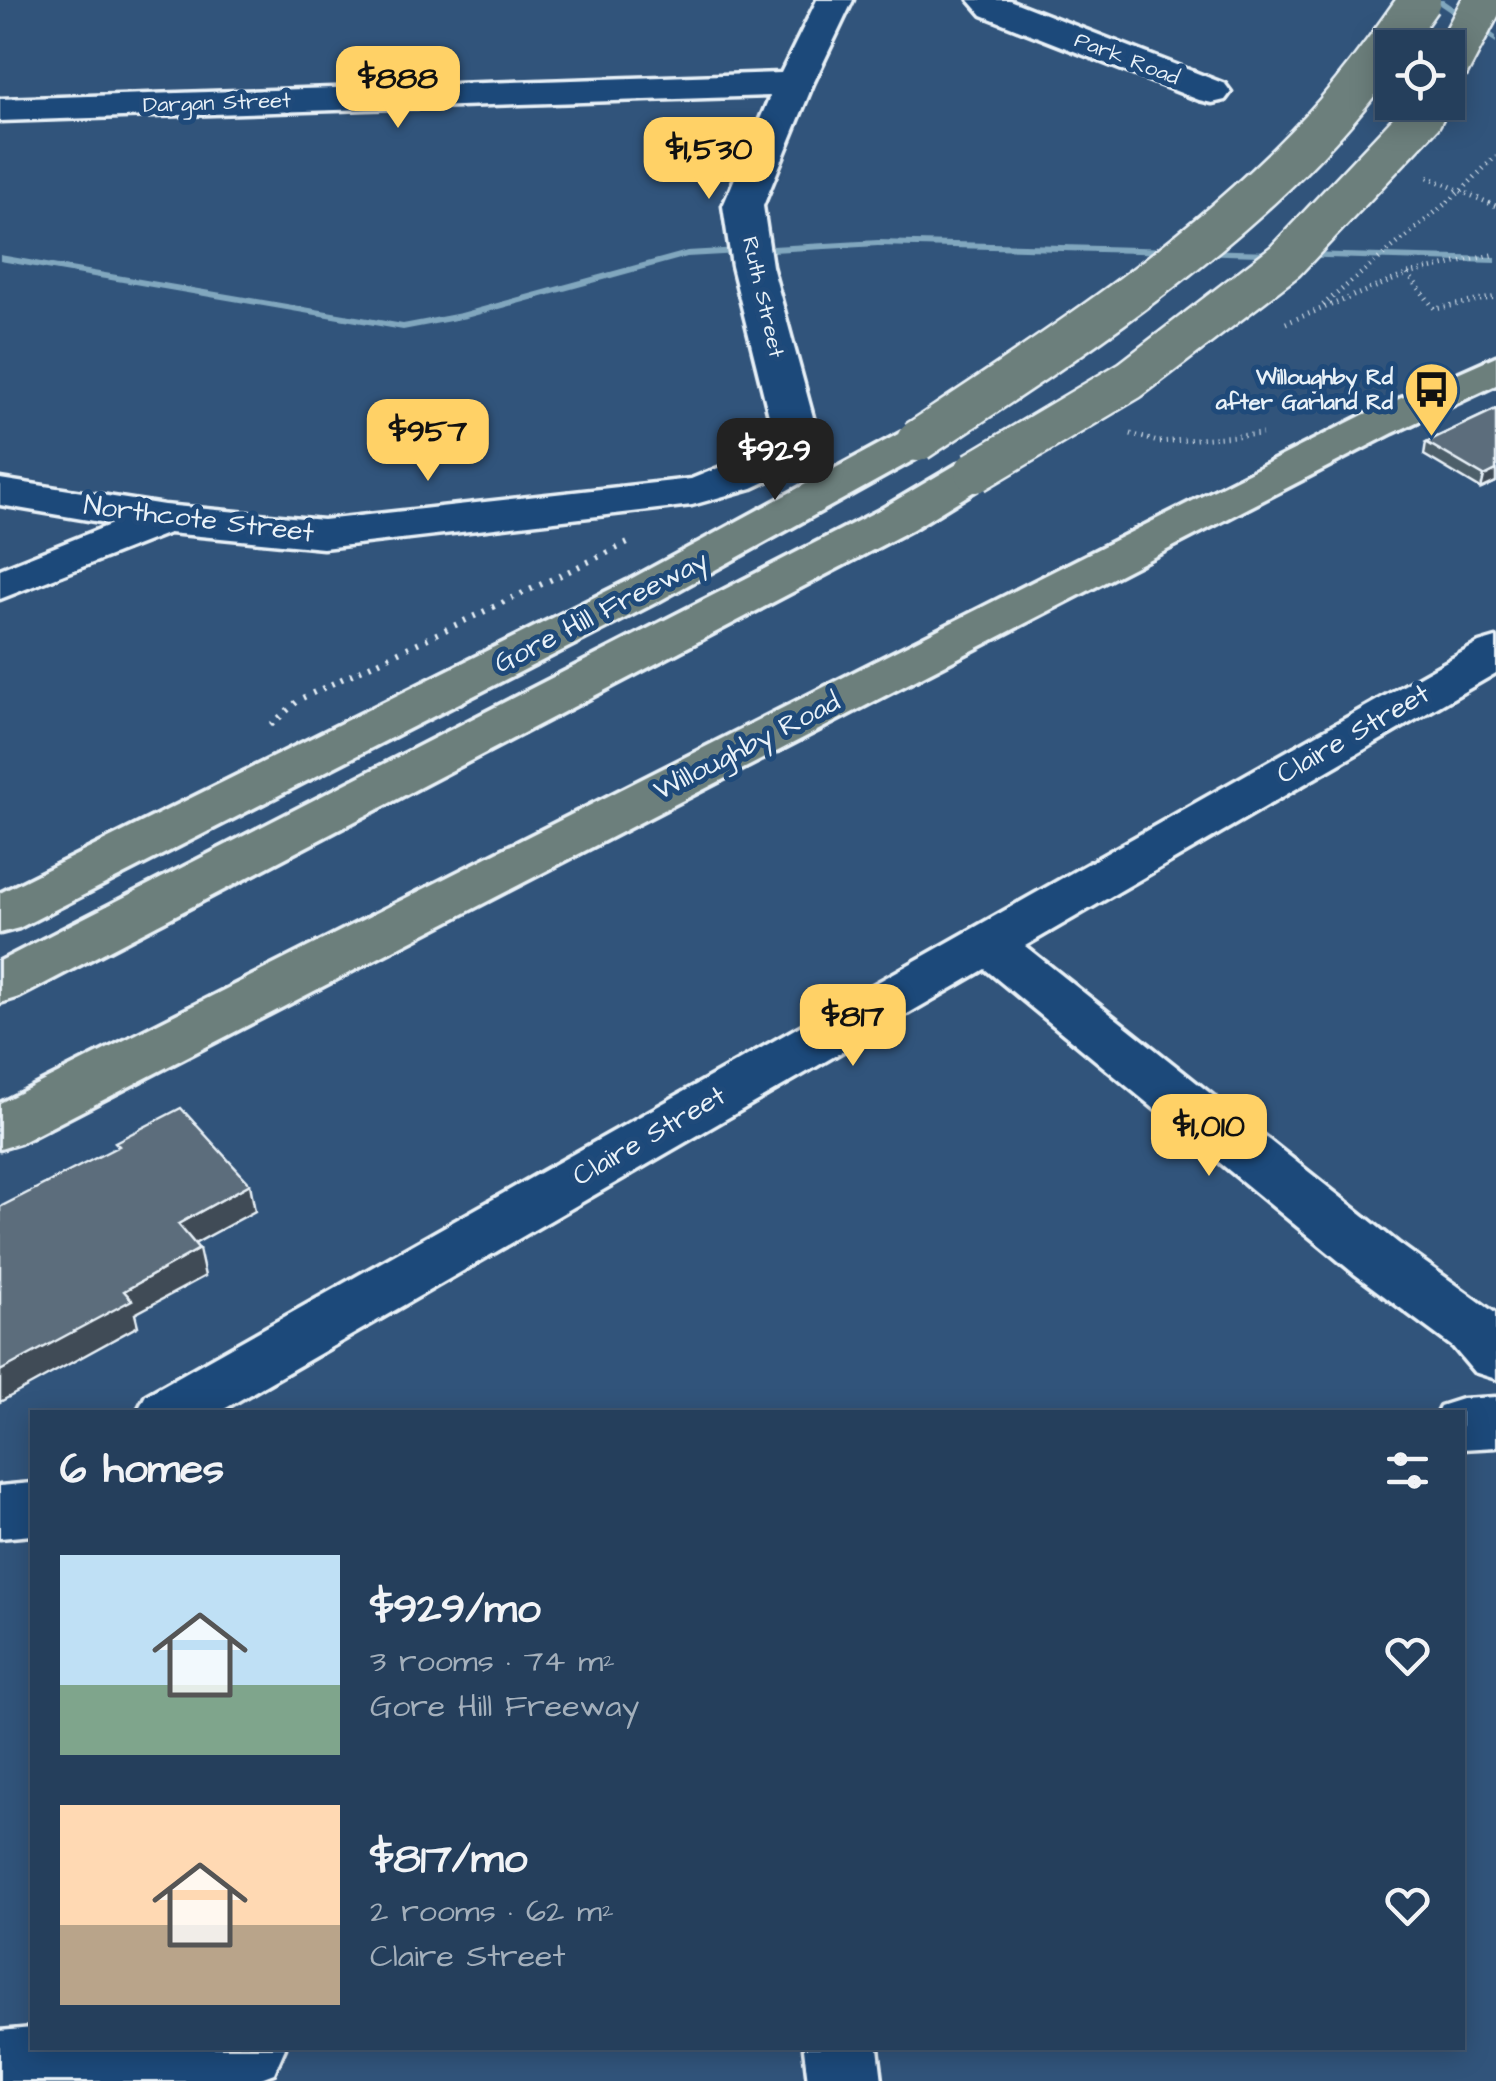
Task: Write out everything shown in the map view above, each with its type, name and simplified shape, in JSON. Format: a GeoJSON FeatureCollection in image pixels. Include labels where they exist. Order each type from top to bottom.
{"type":"FeatureCollection","features":[{"type":"Feature","properties":{"kind":"main road","name":"Gore Hill Freeway"},"geometry":{"type":"LineString","coordinates":[[0,915],[626,600],[917,441],[1055,350],[1227,220],[1307,143],[1420,0]]}},
{"type":"Feature","properties":{"kind":"main road"},"geometry":{"type":"LineString","coordinates":[[1465,36],[1484,0]]}},
{"type":"Feature","properties":{"kind":"main road","name":"Gore Hill Freeway"},"geometry":{"type":"LineString","coordinates":[[0,984],[898,518],[1130,380],[1285,260],[1418,120]]}},
{"type":"Feature","properties":{"kind":"main road","name":"Willoughby Road"},"geometry":{"type":"LineString","coordinates":[[0,1128],[1378,424],[1496,369]]}},
{"type":"Feature","properties":{"kind":"street","name":"Ruth Street"},"geometry":{"type":"LineString","coordinates":[[795,432],[752,266],[743,206],[834,0]]}},
{"type":"Feature","properties":{"kind":"street","name":"Park Road"},"geometry":{"type":"LineString","coordinates":[[987,0],[994,7],[1212,92]]}},
{"type":"Feature","properties":{"kind":"street","name":"Dargan Street"},"geometry":{"type":"LineString","coordinates":[[0,110],[794,84]]}},
{"type":"Feature","properties":{"kind":"street","name":"Northcote Street"},"geometry":{"type":"LineString","coordinates":[[0,492],[164,519],[324,534],[692,492],[751,474],[783,449],[795,432]]}},
{"type":"Feature","properties":{"kind":"street"},"geometry":{"type":"LineString","coordinates":[[0,585],[164,519]]}},
{"type":"Feature","properties":{"kind":"street","name":"Claire Street"},"geometry":{"type":"LineString","coordinates":[[171,1410],[1496,653]]}},
{"type":"Feature","properties":{"kind":"street"},"geometry":{"type":"LineString","coordinates":[[987,943],[1362,1246],[1474,1330],[1496,1356]]}},
{"type":"Feature","properties":{"kind":"street"},"geometry":{"type":"LineString","coordinates":[[1465,1424],[1496,1422]]}},
{"type":"Feature","properties":{"kind":"street"},"geometry":{"type":"LineString","coordinates":[[0,1512],[30,1509]]}},
{"type":"Feature","properties":{"kind":"street"},"geometry":{"type":"LineString","coordinates":[[0,2066],[220,2050]]}},
{"type":"Feature","properties":{"kind":"street"},"geometry":{"type":"LineString","coordinates":[[842,2050],[845,2081]]}},
{"type":"Feature","properties":{"kind":"path"},"geometry":{"type":"LineString","coordinates":[[1496,156],[1461,191],[1316,311],[1408,274],[1496,254]]}},
{"type":"Feature","properties":{"kind":"path"},"geometry":{"type":"LineString","coordinates":[[1408,274],[1435,309],[1496,297]]}},
{"type":"Feature","properties":{"kind":"path"},"geometry":{"type":"LineString","coordinates":[[1123,432],[1158,442],[1272,433]]}},
{"type":"Feature","properties":{"kind":"building"},"geometry":{"type":"Polygon","coordinates":[[[1496,409],[1496,470],[1484,476],[1426,442],[1496,409]]]}},
{"type":"Feature","properties":{"kind":"building"},"geometry":{"type":"Polygon","coordinates":[[[181,1108],[250,1184],[178,1224],[199,1249],[124,1291],[132,1300],[0,1371],[0,1207],[119,1146],[115,1142],[181,1108]]]}},
{"type":"Feature","properties":{"kind":"waterway"},"geometry":{"type":"LineString","coordinates":[[1437,0],[1496,40]]}},
{"type":"Feature","properties":{"kind":"waterway"},"geometry":{"type":"LineString","coordinates":[[0,258],[403,327],[462,316],[687,254],[878,243],[1175,251]]}},
{"type":"Feature","properties":{"kind":"waterway"},"geometry":{"type":"LineString","coordinates":[[1198,252],[1496,260]]}},
{"type":"Feature","properties":{"kind":"place","name":"Willoughby Rd after Garland Rd"},"geometry":{"type":"Point","coordinates":[1432,439]}}]}
